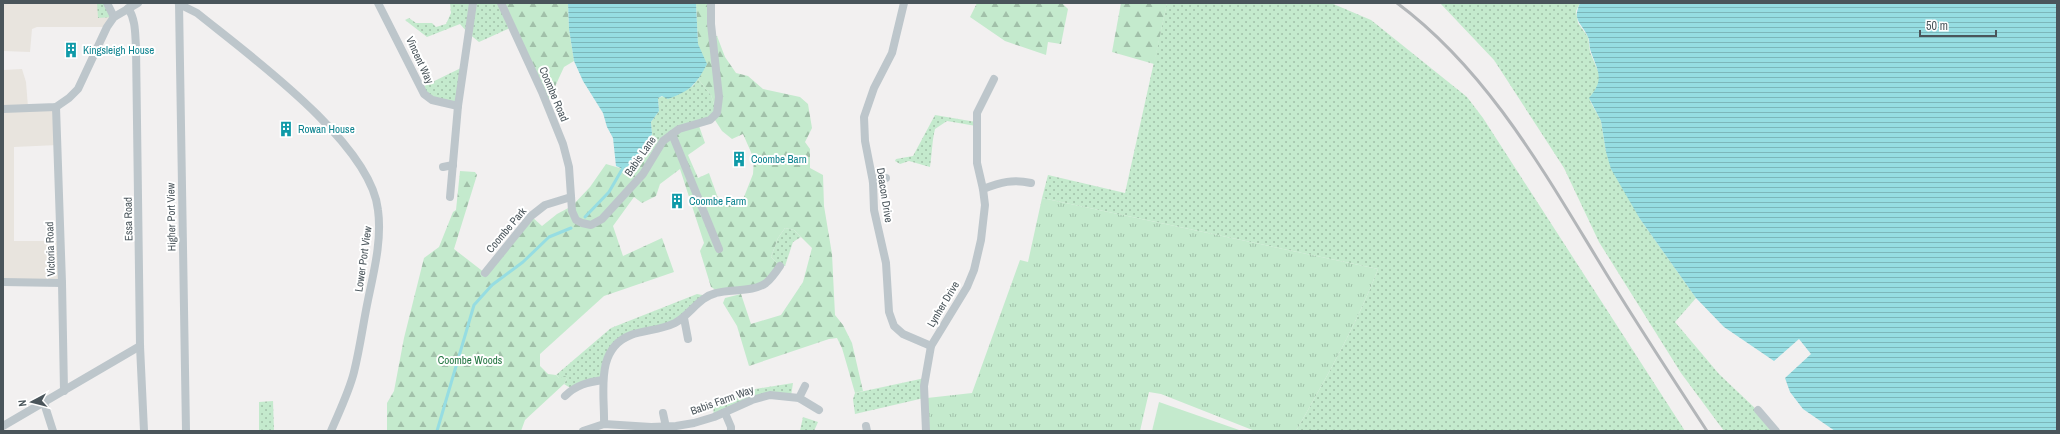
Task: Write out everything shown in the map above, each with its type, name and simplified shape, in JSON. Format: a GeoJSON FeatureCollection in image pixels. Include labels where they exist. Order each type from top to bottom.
{"type":"FeatureCollection","features":[{"type":"Feature","properties":{"kind":"street"},"geometry":{"type":"LineString","coordinates":[[107,3],[114,17]]}},
{"type":"Feature","properties":{"kind":"street"},"geometry":{"type":"LineString","coordinates":[[3,109],[56,107],[78,89],[107,27],[114,17],[138,3]]}},
{"type":"Feature","properties":{"kind":"street","name":"Vincent Way"},"geometry":{"type":"LineString","coordinates":[[378,3],[424,94],[432,100],[458,106]]}},
{"type":"Feature","properties":{"kind":"street"},"geometry":{"type":"LineString","coordinates":[[450,197],[458,106],[473,3]]}},
{"type":"Feature","properties":{"kind":"street","name":"Coombe Road"},"geometry":{"type":"LineString","coordinates":[[501,3],[539,86],[563,144],[569,168],[570,198]]}},
{"type":"Feature","properties":{"kind":"street","name":"Babis Lane"},"geometry":{"type":"LineString","coordinates":[[570,198],[572,211],[576,220],[591,225],[602,219],[643,174],[663,140],[679,129],[710,120],[717,113],[720,97],[711,24],[711,3]]}},
{"type":"Feature","properties":{"kind":"street","name":"Deacon Drive"},"geometry":{"type":"LineString","coordinates":[[904,3],[892,54],[874,88],[864,117],[865,141],[873,182],[874,210],[886,263],[889,312],[894,326],[903,334],[931,346]]}},
{"type":"Feature","properties":{"kind":"street","name":"Higher Port View"},"geometry":{"type":"LineString","coordinates":[[179,4],[186,431]]}},
{"type":"Feature","properties":{"kind":"street","name":"Lower Port View"},"geometry":{"type":"LineString","coordinates":[[179,4],[198,13],[301,98],[326,124],[367,175],[375,194],[378,210],[379,232],[374,266],[354,373],[331,431]]}},
{"type":"Feature","properties":{"kind":"street","name":"Essa Road"},"geometry":{"type":"LineString","coordinates":[[128,8],[132,14],[136,47],[140,346],[144,431]]}},
{"type":"Feature","properties":{"kind":"street","name":"Lynher Drive"},"geometry":{"type":"LineString","coordinates":[[926,431],[924,386],[931,346],[967,287],[974,270],[981,240],[985,205],[984,189],[976,163],[977,113],[994,79]]}},
{"type":"Feature","properties":{"kind":"street","name":"Victoria Road"},"geometry":{"type":"LineString","coordinates":[[56,107],[64,391]]}},
{"type":"Feature","properties":{"kind":"street"},"geometry":{"type":"LineString","coordinates":[[672,134],[719,249]]}},
{"type":"Feature","properties":{"kind":"street"},"geometry":{"type":"LineString","coordinates":[[443,168],[453,165]]}},
{"type":"Feature","properties":{"kind":"street"},"geometry":{"type":"LineString","coordinates":[[873,182],[878,178],[886,178]]}},
{"type":"Feature","properties":{"kind":"street"},"geometry":{"type":"LineString","coordinates":[[984,189],[1003,181],[1018,180],[1031,183]]}},
{"type":"Feature","properties":{"kind":"street","name":"Coombe Park"},"geometry":{"type":"LineString","coordinates":[[485,273],[530,216],[545,205],[570,198]]}},
{"type":"Feature","properties":{"kind":"street"},"geometry":{"type":"LineString","coordinates":[[604,424],[603,380],[607,358],[616,344],[630,335],[668,326],[684,318],[706,296],[754,287],[766,283],[780,266]]}},
{"type":"Feature","properties":{"kind":"street"},"geometry":{"type":"LineString","coordinates":[[3,282],[62,283]]}},
{"type":"Feature","properties":{"kind":"street"},"geometry":{"type":"LineString","coordinates":[[684,318],[688,339]]}},
{"type":"Feature","properties":{"kind":"street"},"geometry":{"type":"LineString","coordinates":[[3,426],[140,346]]}},
{"type":"Feature","properties":{"kind":"street"},"geometry":{"type":"LineString","coordinates":[[565,396],[572,389],[586,383],[603,380]]}},
{"type":"Feature","properties":{"kind":"street"},"geometry":{"type":"LineString","coordinates":[[799,398],[805,386]]}},
{"type":"Feature","properties":{"kind":"street","name":"Babis Farm Way"},"geometry":{"type":"LineString","coordinates":[[582,431],[604,424],[666,427],[694,423],[725,413],[752,400],[770,395],[799,398],[820,410]]}},
{"type":"Feature","properties":{"kind":"street"},"geometry":{"type":"LineString","coordinates":[[44,403],[53,431]]}},
{"type":"Feature","properties":{"kind":"street"},"geometry":{"type":"LineString","coordinates":[[1758,410],[1776,431]]}},
{"type":"Feature","properties":{"kind":"street"},"geometry":{"type":"LineString","coordinates":[[663,413],[666,427]]}},
{"type":"Feature","properties":{"kind":"street"},"geometry":{"type":"LineString","coordinates":[[725,413],[731,427],[731,431]]}},
{"type":"Feature","properties":{"kind":"shaded area"},"geometry":{"type":"Polygon","coordinates":[[[3,3],[107,3],[114,17],[107,27],[37,27],[32,29],[30,52],[3,51],[3,3]]]}},
{"type":"Feature","properties":{"kind":"shaded area"},"geometry":{"type":"Polygon","coordinates":[[[22,69],[26,82],[28,107],[56,107],[58,145],[14,147],[14,241],[61,241],[62,283],[3,282],[3,70],[22,69]]]}},
{"type":"Feature","properties":{"kind":"green space"},"geometry":{"type":"Polygon","coordinates":[[[97,3],[107,3],[114,17],[98,18],[97,3]]]}},
{"type":"Feature","properties":{"kind":"green space"},"geometry":{"type":"Polygon","coordinates":[[[450,3],[501,3],[512,27],[479,42],[460,24],[427,37],[405,20],[409,18],[416,23],[432,23],[436,27],[446,24],[451,13],[450,3]]]}},
{"type":"Feature","properties":{"kind":"green space"},"geometry":{"type":"Polygon","coordinates":[[[501,3],[568,3],[569,29],[574,61],[564,67],[547,104],[501,3]]]}},
{"type":"Feature","properties":{"kind":"green space","name":"Coombe Woods"},"geometry":{"type":"Polygon","coordinates":[[[696,3],[713,3],[712,35],[717,36],[725,57],[736,73],[748,76],[763,89],[800,97],[808,104],[812,128],[805,142],[810,149],[810,168],[823,175],[824,206],[832,254],[835,315],[843,325],[852,343],[863,391],[855,393],[842,348],[837,338],[829,339],[749,366],[737,326],[723,303],[725,298],[741,294],[751,324],[781,315],[803,282],[812,248],[794,230],[785,228],[778,238],[771,257],[780,266],[766,283],[719,292],[711,287],[700,251],[704,243],[680,169],[660,184],[656,196],[642,203],[634,197],[613,226],[623,256],[662,238],[674,272],[604,296],[540,354],[540,366],[548,374],[556,375],[559,378],[565,376],[567,378],[564,384],[525,420],[521,431],[387,431],[387,403],[394,391],[404,338],[424,258],[439,247],[453,212],[456,210],[460,171],[475,172],[477,175],[454,249],[485,273],[531,216],[542,226],[557,214],[572,206],[590,187],[606,164],[623,169],[637,161],[644,150],[655,155],[663,141],[698,123],[705,143],[688,155],[698,178],[709,173],[719,201],[731,205],[744,197],[753,174],[754,159],[743,134],[732,139],[722,131],[713,117],[717,113],[711,95],[698,79],[702,72],[698,44],[696,3]]]}},
{"type":"Feature","properties":{"kind":"green space"},"geometry":{"type":"Polygon","coordinates":[[[977,3],[1062,3],[1068,9],[1061,44],[1048,42],[1046,55],[1005,41],[970,17],[977,3]]]}},
{"type":"Feature","properties":{"kind":"green space"},"geometry":{"type":"Polygon","coordinates":[[[1121,3],[1167,3],[1154,64],[1112,52],[1121,3]]]}},
{"type":"Feature","properties":{"kind":"green space"},"geometry":{"type":"Polygon","coordinates":[[[1167,3],[1331,3],[1371,20],[1467,97],[1483,118],[1685,431],[1296,431],[1350,331],[1378,269],[1042,198],[1048,175],[1125,193],[1167,3]]]}},
{"type":"Feature","properties":{"kind":"green space"},"geometry":{"type":"Polygon","coordinates":[[[1440,3],[1580,3],[1576,11],[1578,23],[1588,37],[1590,52],[1600,76],[1599,84],[1590,101],[1601,121],[1606,152],[1640,219],[1696,298],[1675,322],[1719,374],[1758,411],[1776,431],[1724,431],[1681,373],[1599,242],[1564,168],[1494,60],[1440,3]]]}},
{"type":"Feature","properties":{"kind":"green space"},"geometry":{"type":"Polygon","coordinates":[[[463,67],[458,105],[439,102],[420,88],[463,67]]]}},
{"type":"Feature","properties":{"kind":"green space"},"geometry":{"type":"Polygon","coordinates":[[[698,79],[711,95],[717,113],[655,155],[644,150],[652,135],[651,122],[659,111],[658,98],[693,86],[698,79]]]}},
{"type":"Feature","properties":{"kind":"green space"},"geometry":{"type":"Polygon","coordinates":[[[935,115],[976,122],[976,126],[947,121],[935,129],[930,167],[909,161],[900,164],[895,161],[896,159],[913,156],[935,115]]]}},
{"type":"Feature","properties":{"kind":"green space"},"geometry":{"type":"Polygon","coordinates":[[[1042,198],[1378,269],[1350,331],[1296,431],[1255,431],[1161,394],[1149,392],[1140,431],[929,431],[927,398],[972,393],[1020,260],[1028,262],[1042,198]]]}},
{"type":"Feature","properties":{"kind":"green space"},"geometry":{"type":"Polygon","coordinates":[[[785,228],[794,230],[801,237],[793,242],[785,266],[780,266],[771,257],[778,238],[785,228]]]}},
{"type":"Feature","properties":{"kind":"green space"},"geometry":{"type":"Polygon","coordinates":[[[697,294],[707,296],[684,318],[616,344],[603,380],[572,389],[564,384],[567,378],[559,378],[556,375],[611,328],[697,294]]]}},
{"type":"Feature","properties":{"kind":"green space"},"geometry":{"type":"Polygon","coordinates":[[[925,378],[924,398],[855,414],[853,399],[855,393],[925,378]]]}},
{"type":"Feature","properties":{"kind":"green space"},"geometry":{"type":"Polygon","coordinates":[[[793,383],[791,396],[770,395],[714,417],[713,406],[755,389],[793,383]]]}},
{"type":"Feature","properties":{"kind":"green space"},"geometry":{"type":"Polygon","coordinates":[[[273,401],[274,431],[259,431],[259,402],[273,401]]]}},
{"type":"Feature","properties":{"kind":"green space"},"geometry":{"type":"Polygon","coordinates":[[[1159,402],[1242,431],[1152,431],[1159,402]]]}},
{"type":"Feature","properties":{"kind":"green space"},"geometry":{"type":"Polygon","coordinates":[[[803,417],[818,422],[814,431],[800,431],[803,417]]]}},
{"type":"Feature","properties":{"kind":"water"},"geometry":{"type":"Polygon","coordinates":[[[568,3],[696,3],[698,44],[707,64],[696,82],[687,90],[668,99],[662,96],[658,98],[659,111],[651,122],[652,134],[647,146],[637,161],[623,169],[616,166],[613,138],[607,127],[603,113],[583,81],[574,61],[569,29],[568,3]]]}},
{"type":"Feature","properties":{"kind":"water"},"geometry":{"type":"Polygon","coordinates":[[[1580,3],[2057,3],[2057,431],[1835,431],[1803,409],[1790,392],[1785,378],[1811,354],[1799,339],[1774,361],[1724,327],[1696,298],[1640,219],[1611,169],[1606,152],[1601,121],[1589,98],[1597,86],[1599,75],[1590,50],[1589,39],[1577,18],[1580,3]]]}},
{"type":"Feature","properties":{"kind":"waterway"},"geometry":{"type":"LineString","coordinates":[[585,217],[609,192],[624,166]]}},
{"type":"Feature","properties":{"kind":"waterway"},"geometry":{"type":"LineString","coordinates":[[437,431],[474,305],[492,285],[523,262],[549,237],[571,228]]}},
{"type":"Feature","properties":{"kind":"railway"},"geometry":{"type":"LineString","coordinates":[[1397,3],[1429,30],[1459,59],[1486,90],[1511,124],[1535,158],[1627,307],[1707,431]]}},
{"type":"Feature","properties":{"kind":"place","name":"Kingsleigh House"},"geometry":{"type":"Point","coordinates":[71,50]}},
{"type":"Feature","properties":{"kind":"place","name":"Rowan House"},"geometry":{"type":"Point","coordinates":[286,129]}},
{"type":"Feature","properties":{"kind":"place","name":"Coombe Barn"},"geometry":{"type":"Point","coordinates":[739,159]}},
{"type":"Feature","properties":{"kind":"place","name":"Coombe Farm"},"geometry":{"type":"Point","coordinates":[677,201]}}]}
